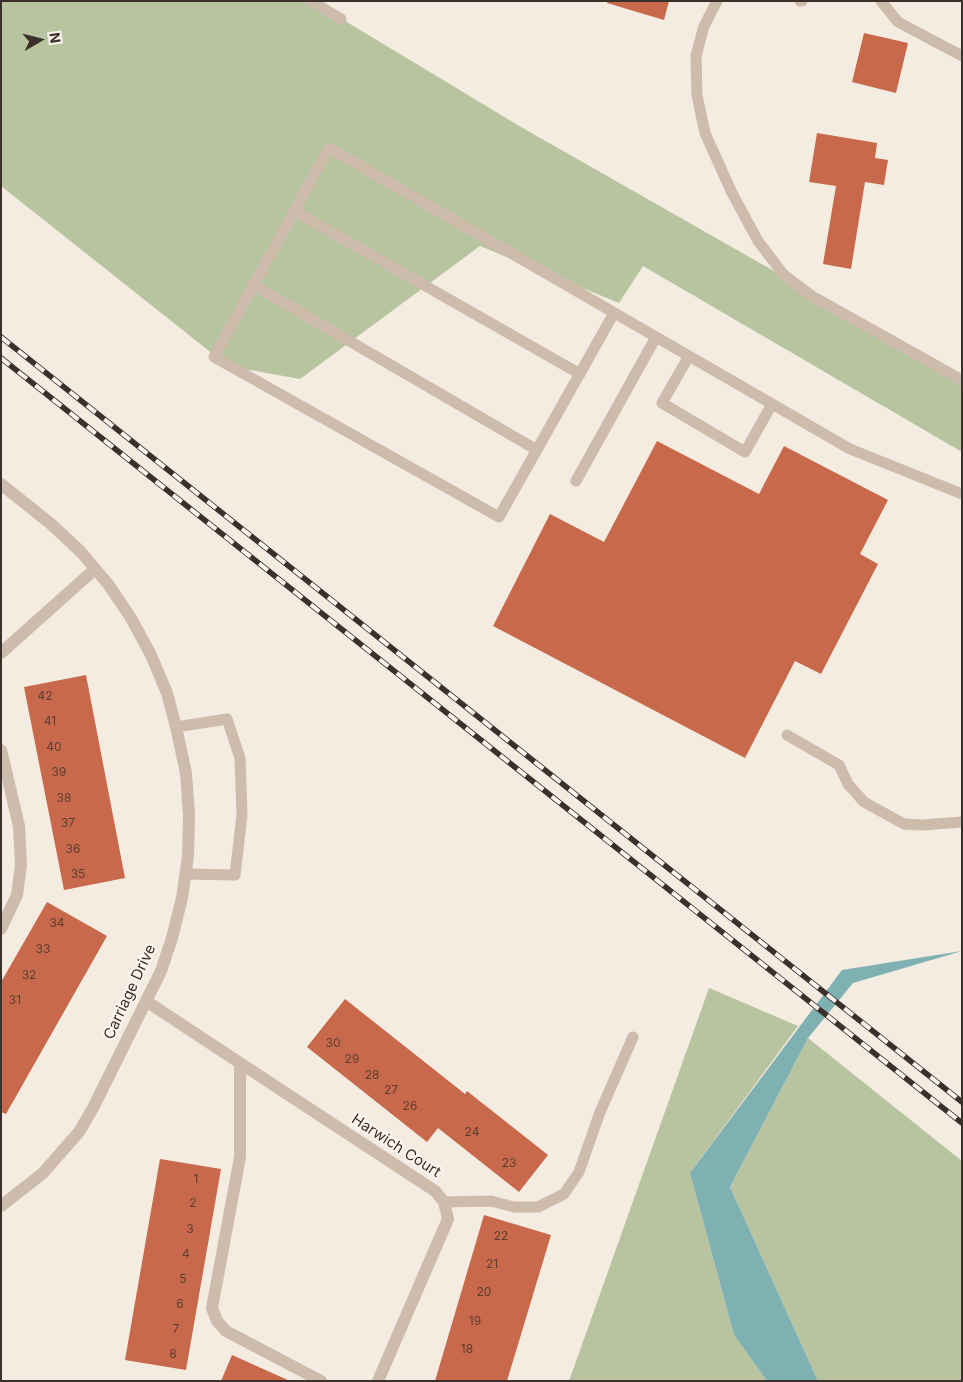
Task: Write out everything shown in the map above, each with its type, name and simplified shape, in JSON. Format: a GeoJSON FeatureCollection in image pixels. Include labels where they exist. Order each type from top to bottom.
{"type":"FeatureCollection","features":[{"type":"Feature","properties":{"kind":"street","name":"Carriage Drive"},"geometry":{"type":"LineString","coordinates":[[1,484],[51,524],[95,568],[131,618],[151,654],[166,693],[186,773],[189,815],[186,874],[172,938],[161,971],[93,1108],[79,1132],[43,1173],[1,1206]]}},
{"type":"Feature","properties":{"kind":"street"},"geometry":{"type":"LineString","coordinates":[[1,653],[95,568]]}},
{"type":"Feature","properties":{"kind":"street"},"geometry":{"type":"LineString","coordinates":[[1,750],[18,826],[21,865],[17,895],[1,929]]}},
{"type":"Feature","properties":{"kind":"street","name":"Harwich Court"},"geometry":{"type":"LineString","coordinates":[[146,1001],[435,1191],[444,1202]]}},
{"type":"Feature","properties":{"kind":"street"},"geometry":{"type":"LineString","coordinates":[[240,1063],[240,1158],[212,1308],[217,1321],[226,1331],[320,1381]]}},
{"type":"Feature","properties":{"kind":"street"},"geometry":{"type":"LineString","coordinates":[[378,1381],[448,1219],[444,1202]]}},
{"type":"Feature","properties":{"kind":"lane"},"geometry":{"type":"LineString","coordinates":[[311,1],[341,19]]}},
{"type":"Feature","properties":{"kind":"lane"},"geometry":{"type":"LineString","coordinates":[[717,1],[704,26],[696,56],[697,95],[709,142],[732,193],[758,241],[784,275],[812,296],[962,380]]}},
{"type":"Feature","properties":{"kind":"lane"},"geometry":{"type":"LineString","coordinates":[[880,1],[898,22],[962,56]]}},
{"type":"Feature","properties":{"kind":"lane"},"geometry":{"type":"LineString","coordinates":[[614,313],[499,517],[214,357],[329,148],[850,449],[962,494]]}},
{"type":"Feature","properties":{"kind":"lane"},"geometry":{"type":"LineString","coordinates":[[294,211],[580,374]]}},
{"type":"Feature","properties":{"kind":"lane"},"geometry":{"type":"LineString","coordinates":[[253,285],[537,450]]}},
{"type":"Feature","properties":{"kind":"lane"},"geometry":{"type":"LineString","coordinates":[[576,481],[656,337]]}},
{"type":"Feature","properties":{"kind":"lane"},"geometry":{"type":"LineString","coordinates":[[689,356],[662,403],[746,452],[772,404]]}},
{"type":"Feature","properties":{"kind":"lane"},"geometry":{"type":"LineString","coordinates":[[176,727],[228,719],[240,758],[242,815],[235,875],[186,874]]}},
{"type":"Feature","properties":{"kind":"lane"},"geometry":{"type":"LineString","coordinates":[[787,736],[838,765],[848,784],[864,802],[904,824],[922,825],[962,822]]}},
{"type":"Feature","properties":{"kind":"lane"},"geometry":{"type":"LineString","coordinates":[[444,1202],[491,1201],[514,1207],[538,1207],[564,1194],[579,1172],[600,1112],[634,1037]]}},
{"type":"Feature","properties":{"kind":"green space"},"geometry":{"type":"Polygon","coordinates":[[[1,1],[312,1],[521,127],[962,378],[962,452],[643,266],[619,303],[480,246],[300,379],[228,366],[1,186],[1,1]]]}},
{"type":"Feature","properties":{"kind":"green space"},"geometry":{"type":"Polygon","coordinates":[[[709,988],[798,1026],[690,1173],[734,1335],[767,1381],[569,1381],[709,988]]]}},
{"type":"Feature","properties":{"kind":"green space"},"geometry":{"type":"Polygon","coordinates":[[[808,1038],[962,1161],[962,1381],[818,1381],[730,1187],[808,1038]]]}},
{"type":"Feature","properties":{"kind":"water"},"geometry":{"type":"Polygon","coordinates":[[[962,951],[853,983],[808,1038],[730,1187],[818,1381],[767,1381],[734,1335],[690,1173],[842,970],[962,951]]]}},
{"type":"Feature","properties":{"kind":"building"},"geometry":{"type":"Polygon","coordinates":[[[608,1],[669,1],[664,20],[607,3],[608,1]]]}},
{"type":"Feature","properties":{"kind":"building"},"geometry":{"type":"Polygon","coordinates":[[[864,33],[908,43],[896,93],[852,82],[864,33]]]}},
{"type":"Feature","properties":{"kind":"building"},"geometry":{"type":"Polygon","coordinates":[[[817,133],[877,143],[875,158],[888,160],[884,185],[865,182],[851,269],[823,264],[836,186],[809,182],[817,133]]]}},
{"type":"Feature","properties":{"kind":"building"},"geometry":{"type":"Polygon","coordinates":[[[657,441],[759,494],[784,446],[888,500],[860,554],[878,564],[821,674],[795,661],[745,758],[493,626],[550,514],[604,542],[657,441]]]}},
{"type":"Feature","properties":{"kind":"building"},"geometry":{"type":"Polygon","coordinates":[[[86,675],[125,878],[64,890],[24,687],[86,675]]]}},
{"type":"Feature","properties":{"kind":"building"},"geometry":{"type":"Polygon","coordinates":[[[47,902],[107,936],[6,1114],[1,1112],[1,982],[47,902]]]}},
{"type":"Feature","properties":{"kind":"building"},"geometry":{"type":"Polygon","coordinates":[[[345,999],[465,1094],[467,1091],[548,1155],[519,1192],[438,1128],[427,1142],[307,1047],[345,999]]]}},
{"type":"Feature","properties":{"kind":"building"},"geometry":{"type":"Polygon","coordinates":[[[160,1159],[221,1169],[186,1370],[125,1360],[160,1159]]]}},
{"type":"Feature","properties":{"kind":"building"},"geometry":{"type":"Polygon","coordinates":[[[484,1215],[551,1235],[507,1381],[435,1381],[484,1215]]]}},
{"type":"Feature","properties":{"kind":"building"},"geometry":{"type":"Polygon","coordinates":[[[232,1355],[290,1381],[221,1381],[232,1355]]]}},
{"type":"Feature","properties":{"kind":"railway"},"geometry":{"type":"LineString","coordinates":[[1,337],[962,1102]]}},
{"type":"Feature","properties":{"kind":"railway"},"geometry":{"type":"LineString","coordinates":[[1,358],[962,1123]]}}]}
